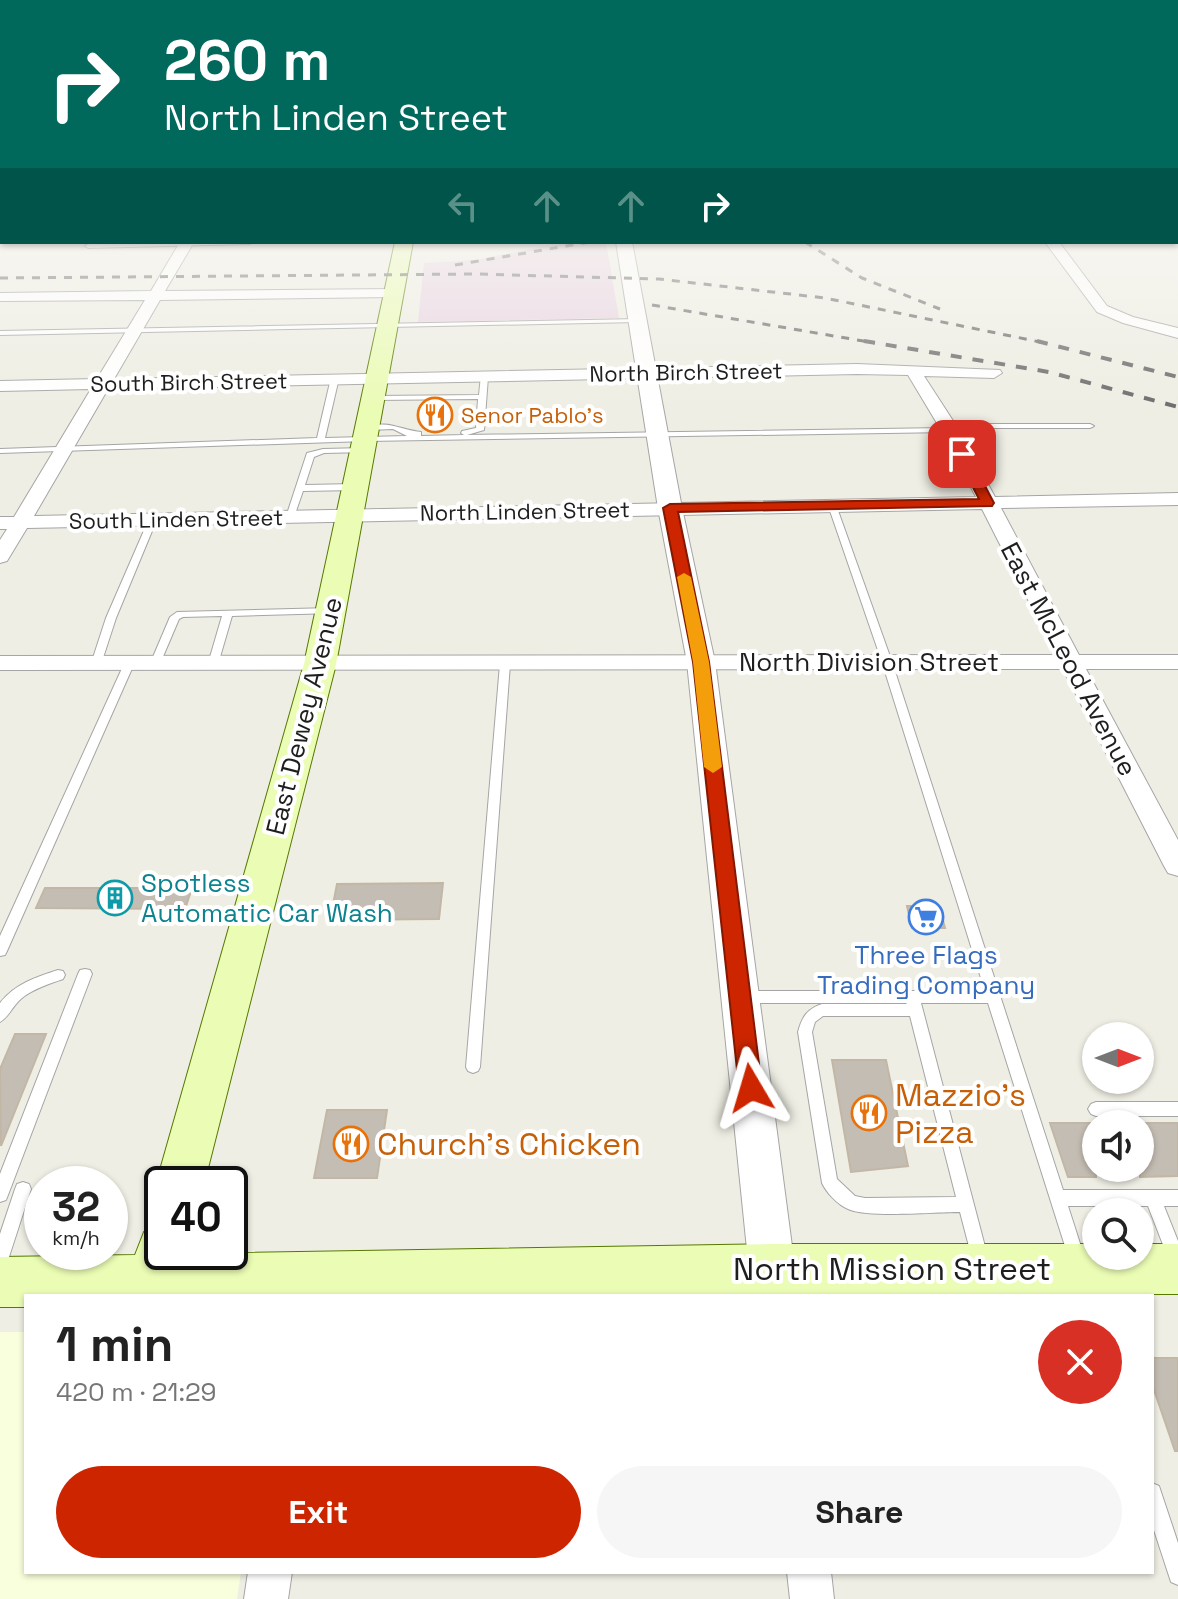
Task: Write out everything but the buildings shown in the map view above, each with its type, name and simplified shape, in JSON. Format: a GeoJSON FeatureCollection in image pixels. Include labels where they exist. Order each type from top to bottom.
{"type":"FeatureCollection","features":[{"type":"Feature","properties":{"kind":"main road","name":"East Dewey Avenue"},"geometry":{"type":"LineString","coordinates":[[185,1166],[320,664],[401,262]]}},
{"type":"Feature","properties":{"kind":"main road","name":"North Mission Street"},"geometry":{"type":"LineString","coordinates":[[0,1282],[144,1267]]}},
{"type":"Feature","properties":{"kind":"main road","name":"North Mission Street"},"geometry":{"type":"LineString","coordinates":[[194,1270],[316,1287],[774,1283],[982,1269],[1083,1276],[1178,1269]]}},
{"type":"Feature","properties":{"kind":"street"},"geometry":{"type":"LineString","coordinates":[[0,557],[10,523],[63,449],[174,262]]}},
{"type":"Feature","properties":{"kind":"street"},"geometry":{"type":"LineString","coordinates":[[628,262],[670,508],[701,662],[774,1283]]}},
{"type":"Feature","properties":{"kind":"street"},"geometry":{"type":"LineString","coordinates":[[1067,262],[1102,309],[1128,320],[1178,333]]}},
{"type":"Feature","properties":{"kind":"street"},"geometry":{"type":"LineString","coordinates":[[0,297],[395,293]]}},
{"type":"Feature","properties":{"kind":"street","name":"North Birch Street"},"geometry":{"type":"LineString","coordinates":[[376,388],[484,377],[912,369],[994,373]]}},
{"type":"Feature","properties":{"kind":"street","name":"East McLeod Avenue"},"geometry":{"type":"LineString","coordinates":[[912,369],[949,428],[1178,866]]}},
{"type":"Feature","properties":{"kind":"street","name":"South Birch Street"},"geometry":{"type":"LineString","coordinates":[[0,386],[335,378],[376,388]]}},
{"type":"Feature","properties":{"kind":"street","name":"North Linden Street"},"geometry":{"type":"LineString","coordinates":[[354,501],[670,508],[1178,499]]}},
{"type":"Feature","properties":{"kind":"street","name":"South Linden Street"},"geometry":{"type":"LineString","coordinates":[[10,523],[290,517],[354,501]]}},
{"type":"Feature","properties":{"kind":"street","name":"North Division Street"},"geometry":{"type":"LineString","coordinates":[[0,663],[1178,662]]}},
{"type":"Feature","properties":{"kind":"street"},"geometry":{"type":"LineString","coordinates":[[266,1599],[270,1574]]}},
{"type":"Feature","properties":{"kind":"street"},"geometry":{"type":"LineString","coordinates":[[809,1574],[812,1599]]}},
{"type":"Feature","properties":{"kind":"lane"},"geometry":{"type":"LineString","coordinates":[[0,333],[638,320]]}},
{"type":"Feature","properties":{"kind":"lane"},"geometry":{"type":"LineString","coordinates":[[290,517],[310,455],[366,439],[394,427],[409,434],[480,430],[484,377]]}},
{"type":"Feature","properties":{"kind":"lane"},"geometry":{"type":"LineString","coordinates":[[320,441],[335,378]]}},
{"type":"Feature","properties":{"kind":"lane"},"geometry":{"type":"LineString","coordinates":[[376,388],[482,397]]}},
{"type":"Feature","properties":{"kind":"lane"},"geometry":{"type":"LineString","coordinates":[[0,451],[366,439],[1090,426]]}},
{"type":"Feature","properties":{"kind":"lane"},"geometry":{"type":"LineString","coordinates":[[299,488],[354,501]]}},
{"type":"Feature","properties":{"kind":"lane"},"geometry":{"type":"LineString","coordinates":[[832,505],[887,662],[1083,1276]]}},
{"type":"Feature","properties":{"kind":"lane"},"geometry":{"type":"LineString","coordinates":[[96,664],[111,618],[153,519]]}},
{"type":"Feature","properties":{"kind":"lane"},"geometry":{"type":"LineString","coordinates":[[155,664],[175,617],[181,614],[331,611]]}},
{"type":"Feature","properties":{"kind":"lane"},"geometry":{"type":"LineString","coordinates":[[213,664],[228,613]]}},
{"type":"Feature","properties":{"kind":"lane"},"geometry":{"type":"LineString","coordinates":[[0,951],[129,664]]}},
{"type":"Feature","properties":{"kind":"lane"},"geometry":{"type":"LineString","coordinates":[[473,1067],[505,664]]}},
{"type":"Feature","properties":{"kind":"lane"},"geometry":{"type":"LineString","coordinates":[[0,1195],[85,974]]}},
{"type":"Feature","properties":{"kind":"lane"},"geometry":{"type":"LineString","coordinates":[[0,1016],[5,1005],[24,987],[58,975]]}},
{"type":"Feature","properties":{"kind":"lane"},"geometry":{"type":"LineString","coordinates":[[740,997],[914,1004]]}},
{"type":"Feature","properties":{"kind":"lane"},"geometry":{"type":"LineString","coordinates":[[965,1204],[865,1206],[851,1203],[830,1183],[805,1032],[807,1021],[813,1013],[822,1010],[994,997]]}},
{"type":"Feature","properties":{"kind":"lane"},"geometry":{"type":"LineString","coordinates":[[914,1004],[982,1269]]}},
{"type":"Feature","properties":{"kind":"lane"},"geometry":{"type":"LineString","coordinates":[[1096,1109],[1178,1109]]}},
{"type":"Feature","properties":{"kind":"lane"},"geometry":{"type":"LineString","coordinates":[[0,1260],[23,1189]]}},
{"type":"Feature","properties":{"kind":"lane"},"geometry":{"type":"LineString","coordinates":[[1058,1198],[1082,1198]]}},
{"type":"Feature","properties":{"kind":"lane"},"geometry":{"type":"LineString","coordinates":[[1154,1198],[1178,1198]]}},
{"type":"Feature","properties":{"kind":"lane"},"geometry":{"type":"LineString","coordinates":[[1154,1201],[1178,1262]]}},
{"type":"Feature","properties":{"kind":"lane"},"geometry":{"type":"LineString","coordinates":[[1154,1499],[1178,1575]]}},
{"type":"Feature","properties":{"kind":"shaded area"},"geometry":{"type":"Polygon","coordinates":[[[609,262],[619,318],[418,322],[424,263],[609,262]]]}},
{"type":"Feature","properties":{"kind":"shaded area"},"geometry":{"type":"Polygon","coordinates":[[[0,1332],[24,1332],[24,1574],[241,1574],[237,1599],[0,1599],[0,1332]]]}},
{"type":"Feature","properties":{"kind":"railway"},"geometry":{"type":"LineString","coordinates":[[455,265],[475,262]]}},
{"type":"Feature","properties":{"kind":"railway"},"geometry":{"type":"LineString","coordinates":[[836,262],[862,278],[940,309]]}},
{"type":"Feature","properties":{"kind":"railway"},"geometry":{"type":"LineString","coordinates":[[0,278],[476,274],[659,279],[825,298],[1044,343]]}},
{"type":"Feature","properties":{"kind":"railway"},"geometry":{"type":"LineString","coordinates":[[652,305],[875,343]]}},
{"type":"Feature","properties":{"kind":"railway"},"geometry":{"type":"LineString","coordinates":[[864,341],[1049,372],[1178,407]]}},
{"type":"Feature","properties":{"kind":"railway"},"geometry":{"type":"LineString","coordinates":[[1037,341],[1044,343]]}},
{"type":"Feature","properties":{"kind":"railway"},"geometry":{"type":"LineString","coordinates":[[1044,343],[1178,377]]}},
{"type":"Feature","properties":{"kind":"slow traffic"},"geometry":{"type":"LineString","coordinates":[[684,577],[701,662],[713,767]]}},
{"type":"Feature","properties":{"kind":"place","name":"Senor Pablo's"},"geometry":{"type":"Point","coordinates":[435,415]}},
{"type":"Feature","properties":{"kind":"place","name":"Spotless Automatic Car Wash"},"geometry":{"type":"Point","coordinates":[115,898]}},
{"type":"Feature","properties":{"kind":"place","name":"Three Flags Trading Company"},"geometry":{"type":"Point","coordinates":[926,917]}},
{"type":"Feature","properties":{"kind":"place","name":"Mazzio's Pizza"},"geometry":{"type":"Point","coordinates":[869,1113]}},
{"type":"Feature","properties":{"kind":"place","name":"Church's Chicken"},"geometry":{"type":"Point","coordinates":[351,1144]}},
{"type":"Feature","properties":{"kind":"route"},"geometry":{"type":"LineString","coordinates":[[751,1088],[701,662],[670,508],[987,503],[962,454]]}}]}
